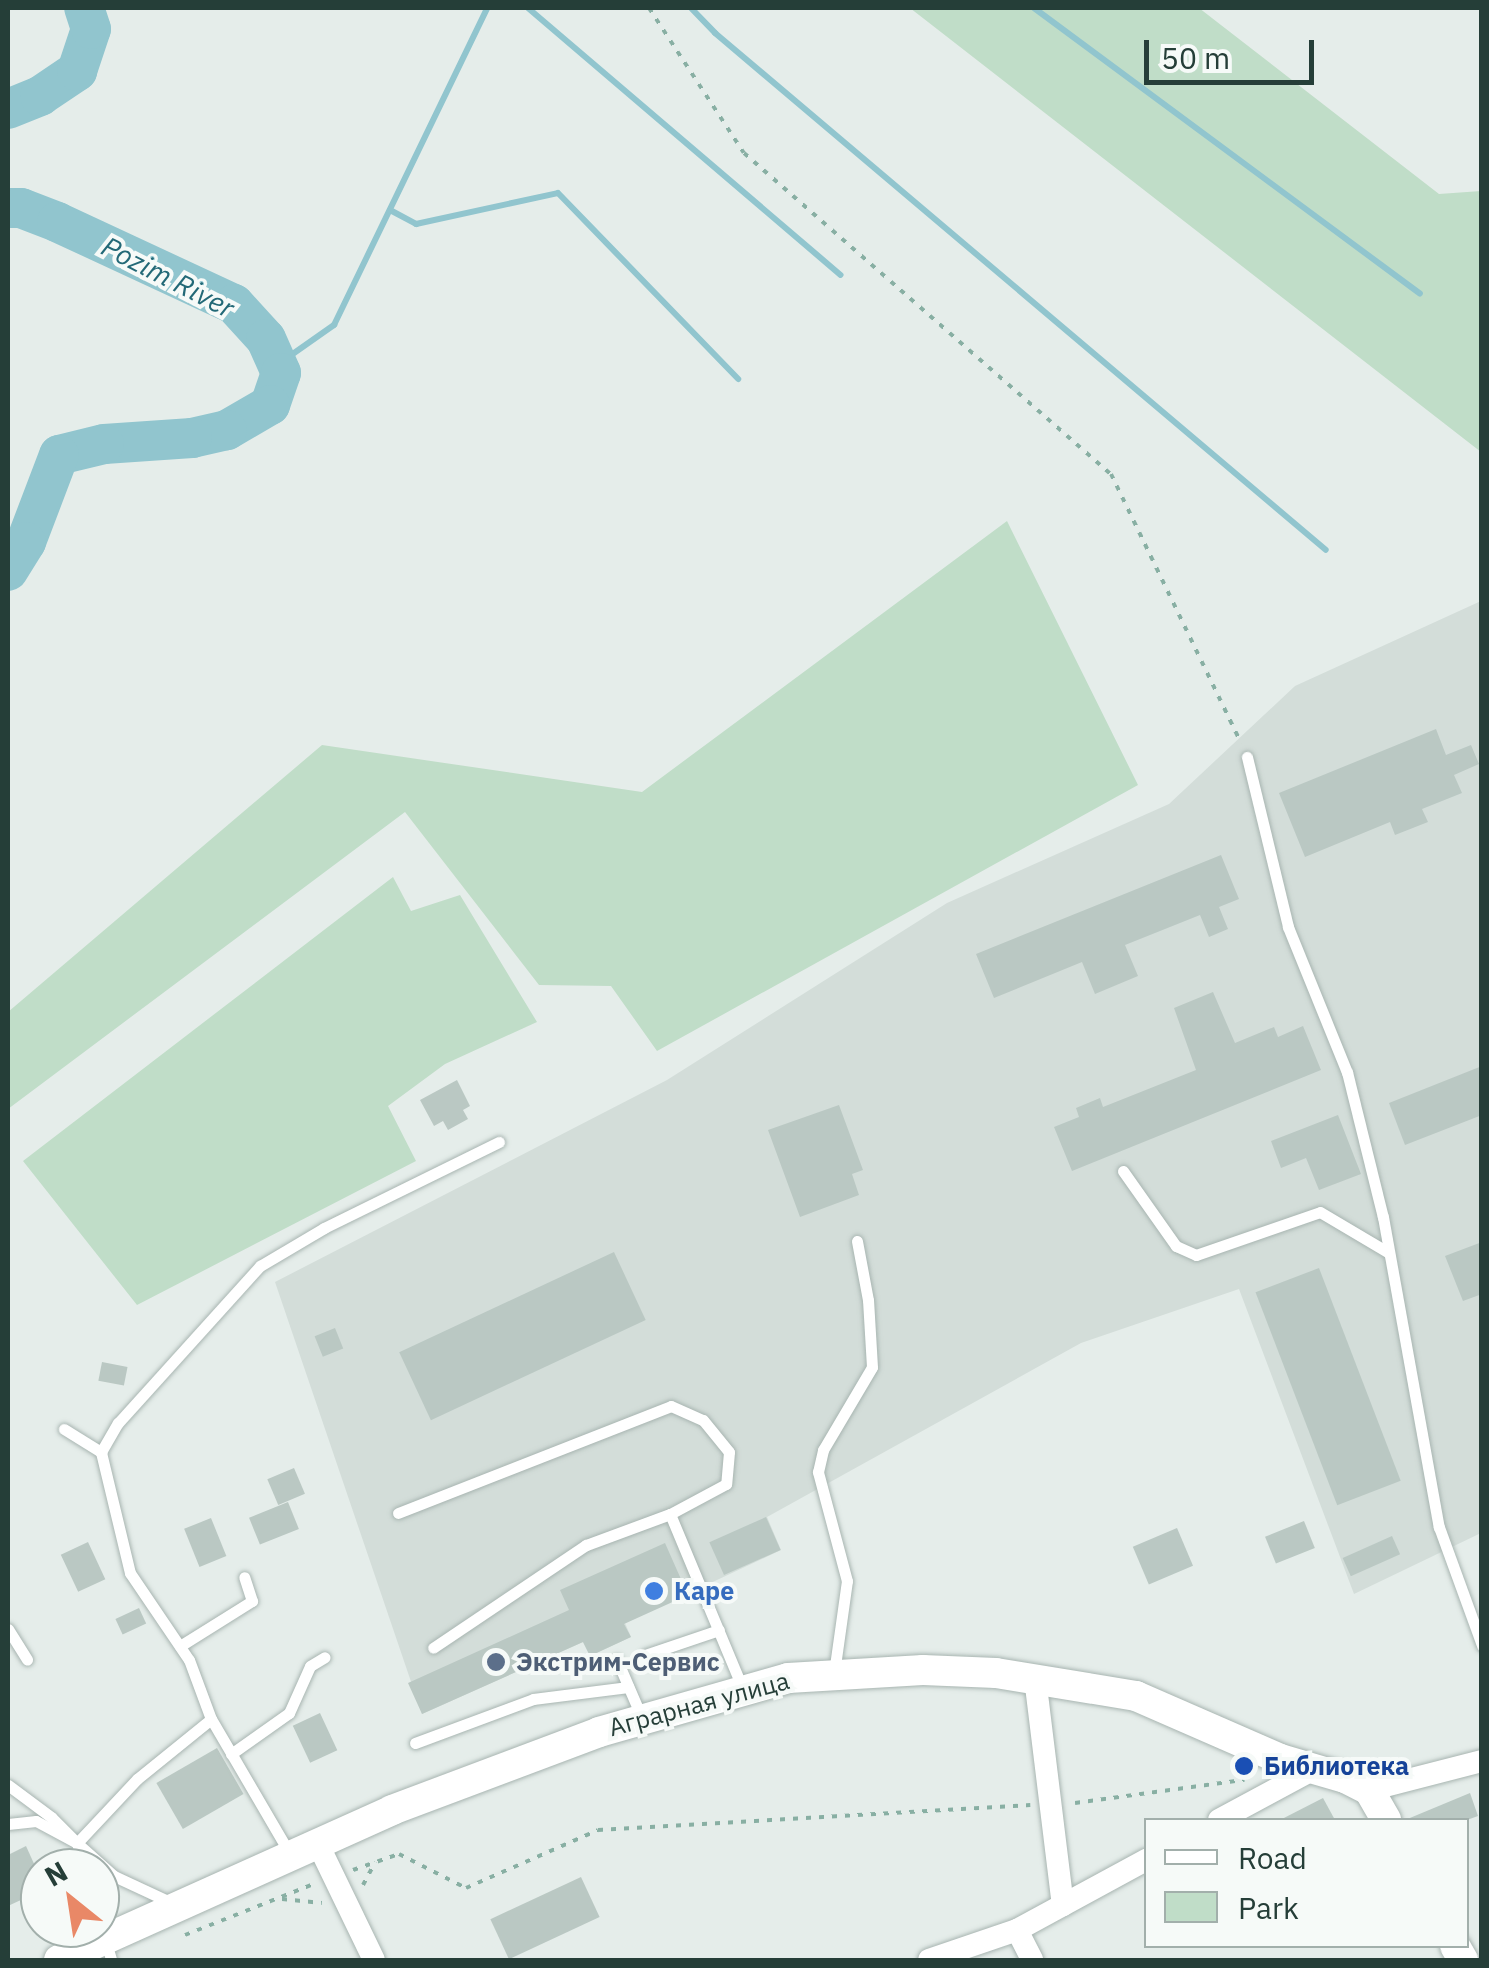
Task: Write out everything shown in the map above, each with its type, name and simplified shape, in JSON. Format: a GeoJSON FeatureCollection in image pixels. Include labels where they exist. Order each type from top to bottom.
{"type":"FeatureCollection","features":[{"type":"Feature","properties":{"kind":"street","name":"Аграрная улица"},"geometry":{"type":"LineString","coordinates":[[120,1935],[304,1848],[642,1718],[742,1687],[834,1674],[923,1670],[1035,1678],[1136,1696],[1301,1776],[1345,1778],[1370,1790]]}},
{"type":"Feature","properties":{"kind":"street"},"geometry":{"type":"LineString","coordinates":[[1035,1678],[1063,1905]]}},
{"type":"Feature","properties":{"kind":"street"},"geometry":{"type":"LineString","coordinates":[[1385,1818],[1370,1790],[1482,1761]]}},
{"type":"Feature","properties":{"kind":"street"},"geometry":{"type":"LineString","coordinates":[[1223,1818],[1301,1776]]}},
{"type":"Feature","properties":{"kind":"street"},"geometry":{"type":"LineString","coordinates":[[304,1848],[334,1876],[374,1960]]}},
{"type":"Feature","properties":{"kind":"street"},"geometry":{"type":"LineString","coordinates":[[929,1960],[1017,1930],[1144,1861]]}},
{"type":"Feature","properties":{"kind":"street"},"geometry":{"type":"LineString","coordinates":[[1017,1930],[1032,1960]]}},
{"type":"Feature","properties":{"kind":"street","name":"Аграрная улица"},"geometry":{"type":"LineString","coordinates":[[59,1960],[90,1948]]}},
{"type":"Feature","properties":{"kind":"lane"},"geometry":{"type":"LineString","coordinates":[[1247,757],[1288,927],[1347,1072],[1389,1253],[1439,1527],[1482,1645]]}},
{"type":"Feature","properties":{"kind":"lane"},"geometry":{"type":"LineString","coordinates":[[100,1452],[118,1423],[260,1266],[324,1228],[500,1142]]}},
{"type":"Feature","properties":{"kind":"lane"},"geometry":{"type":"LineString","coordinates":[[1123,1170],[1176,1246],[1196,1255],[1320,1212],[1389,1253]]}},
{"type":"Feature","properties":{"kind":"lane"},"geometry":{"type":"LineString","coordinates":[[834,1674],[847,1582],[818,1472],[823,1450],[872,1367],[868,1300],[857,1241]]}},
{"type":"Feature","properties":{"kind":"lane"},"geometry":{"type":"LineString","coordinates":[[398,1513],[671,1406],[703,1420],[729,1452],[726,1484],[670,1514],[586,1545],[434,1648]]}},
{"type":"Feature","properties":{"kind":"lane"},"geometry":{"type":"LineString","coordinates":[[64,1429],[100,1452],[130,1573],[180,1646],[211,1719],[231,1754],[304,1848]]}},
{"type":"Feature","properties":{"kind":"lane"},"geometry":{"type":"LineString","coordinates":[[670,1514],[742,1687]]}},
{"type":"Feature","properties":{"kind":"lane"},"geometry":{"type":"LineString","coordinates":[[180,1646],[252,1601],[244,1577]]}},
{"type":"Feature","properties":{"kind":"lane"},"geometry":{"type":"LineString","coordinates":[[8,1629],[27,1660]]}},
{"type":"Feature","properties":{"kind":"lane"},"geometry":{"type":"LineString","coordinates":[[645,1655],[718,1630]]}},
{"type":"Feature","properties":{"kind":"lane"},"geometry":{"type":"LineString","coordinates":[[231,1754],[289,1713],[310,1666],[325,1658]]}},
{"type":"Feature","properties":{"kind":"lane"},"geometry":{"type":"LineString","coordinates":[[617,1660],[642,1718]]}},
{"type":"Feature","properties":{"kind":"lane"},"geometry":{"type":"LineString","coordinates":[[416,1744],[533,1699],[628,1687]]}},
{"type":"Feature","properties":{"kind":"lane"},"geometry":{"type":"LineString","coordinates":[[77,1843],[137,1779],[211,1719]]}},
{"type":"Feature","properties":{"kind":"lane"},"geometry":{"type":"LineString","coordinates":[[8,1785],[51,1817],[114,1876],[181,1907]]}},
{"type":"Feature","properties":{"kind":"lane"},"geometry":{"type":"LineString","coordinates":[[8,1824],[36,1821],[77,1843],[78,1848]]}},
{"type":"Feature","properties":{"kind":"path"},"geometry":{"type":"LineString","coordinates":[[648,8],[744,153],[1111,474],[1247,757]]}},
{"type":"Feature","properties":{"kind":"path"},"geometry":{"type":"LineString","coordinates":[[172,1940],[399,1854],[466,1888],[598,1830],[1051,1804],[1301,1776]]}},
{"type":"Feature","properties":{"kind":"path"},"geometry":{"type":"LineString","coordinates":[[277,1898],[351,1907]]}},
{"type":"Feature","properties":{"kind":"shaded area"},"geometry":{"type":"Polygon","coordinates":[[[1481,601],[1481,1533],[1354,1594],[1239,1289],[1081,1343],[767,1517],[781,1550],[625,1623],[631,1637],[590,1656],[583,1642],[422,1714],[275,1282],[667,1080],[947,903],[1169,804],[1295,686],[1481,601]]]}},
{"type":"Feature","properties":{"kind":"green space"},"geometry":{"type":"Polygon","coordinates":[[[910,8],[1199,8],[1439,194],[1481,191],[1481,452],[910,8]]]}},
{"type":"Feature","properties":{"kind":"green space"},"geometry":{"type":"Polygon","coordinates":[[[1007,521],[1138,785],[657,1051],[611,986],[539,985],[405,812],[8,1109],[8,1012],[322,745],[642,792],[1007,521]]]}},
{"type":"Feature","properties":{"kind":"green space"},"geometry":{"type":"Polygon","coordinates":[[[393,877],[411,911],[460,895],[537,1022],[445,1064],[388,1106],[416,1161],[137,1305],[23,1161],[393,877]]]}},
{"type":"Feature","properties":{"kind":"building"},"geometry":{"type":"Polygon","coordinates":[[[1436,729],[1446,755],[1471,745],[1479,764],[1454,775],[1462,793],[1422,809],[1428,822],[1395,835],[1390,822],[1305,857],[1279,793],[1436,729]]]}},
{"type":"Feature","properties":{"kind":"building"},"geometry":{"type":"Polygon","coordinates":[[[1221,855],[1239,899],[1219,907],[1228,929],[1209,937],[1200,915],[1125,945],[1138,976],[1095,994],[1082,962],[994,998],[976,954],[1221,855]]]}},
{"type":"Feature","properties":{"kind":"building"},"geometry":{"type":"Polygon","coordinates":[[[1213,992],[1235,1043],[1274,1027],[1278,1037],[1303,1026],[1321,1070],[1072,1171],[1054,1127],[1079,1117],[1076,1108],[1100,1098],[1103,1107],[1196,1070],[1174,1008],[1213,992]]]}},
{"type":"Feature","properties":{"kind":"building"},"geometry":{"type":"Polygon","coordinates":[[[1482,1066],[1482,1115],[1405,1145],[1389,1103],[1482,1066]]]}},
{"type":"Feature","properties":{"kind":"building"},"geometry":{"type":"Polygon","coordinates":[[[457,1080],[470,1106],[463,1110],[468,1119],[448,1130],[443,1121],[434,1126],[420,1100],[457,1080]]]}},
{"type":"Feature","properties":{"kind":"building"},"geometry":{"type":"Polygon","coordinates":[[[839,1105],[863,1170],[852,1174],[859,1195],[800,1217],[768,1130],[839,1105]]]}},
{"type":"Feature","properties":{"kind":"building"},"geometry":{"type":"Polygon","coordinates":[[[1338,1115],[1361,1174],[1319,1190],[1306,1158],[1281,1168],[1271,1141],[1338,1115]]]}},
{"type":"Feature","properties":{"kind":"building"},"geometry":{"type":"Polygon","coordinates":[[[1482,1242],[1482,1294],[1463,1301],[1445,1256],[1482,1242]]]}},
{"type":"Feature","properties":{"kind":"building"},"geometry":{"type":"Polygon","coordinates":[[[614,1252],[646,1320],[431,1420],[399,1352],[614,1252]]]}},
{"type":"Feature","properties":{"kind":"building"},"geometry":{"type":"Polygon","coordinates":[[[1319,1268],[1401,1481],[1337,1505],[1256,1292],[1319,1268]]]}},
{"type":"Feature","properties":{"kind":"building"},"geometry":{"type":"Polygon","coordinates":[[[335,1328],[343,1348],[323,1357],[315,1336],[335,1328]]]}},
{"type":"Feature","properties":{"kind":"building"},"geometry":{"type":"Polygon","coordinates":[[[102,1362],[128,1367],[124,1386],[98,1381],[102,1362]]]}},
{"type":"Feature","properties":{"kind":"building"},"geometry":{"type":"Polygon","coordinates":[[[294,1468],[305,1494],[278,1505],[267,1479],[294,1468]]]}},
{"type":"Feature","properties":{"kind":"building"},"geometry":{"type":"Polygon","coordinates":[[[288,1502],[299,1529],[260,1545],[249,1518],[288,1502]]]}},
{"type":"Feature","properties":{"kind":"building"},"geometry":{"type":"Polygon","coordinates":[[[766,1517],[781,1550],[724,1575],[709,1542],[766,1517]]]}},
{"type":"Feature","properties":{"kind":"building"},"geometry":{"type":"Polygon","coordinates":[[[211,1518],[226,1556],[199,1567],[184,1529],[211,1518]]]}},
{"type":"Feature","properties":{"kind":"building"},"geometry":{"type":"Polygon","coordinates":[[[1304,1521],[1315,1548],[1276,1564],[1265,1537],[1304,1521]]]}},
{"type":"Feature","properties":{"kind":"building"},"geometry":{"type":"Polygon","coordinates":[[[1177,1528],[1193,1566],[1149,1584],[1133,1547],[1177,1528]]]}},
{"type":"Feature","properties":{"kind":"building"},"geometry":{"type":"Polygon","coordinates":[[[1392,1536],[1400,1554],[1351,1576],[1343,1558],[1392,1536]]]}},
{"type":"Feature","properties":{"kind":"building"},"geometry":{"type":"Polygon","coordinates":[[[88,1542],[105,1579],[78,1592],[61,1555],[88,1542]]]}},
{"type":"Feature","properties":{"kind":"building"},"geometry":{"type":"Polygon","coordinates":[[[665,1543],[688,1595],[624,1624],[631,1637],[590,1656],[583,1642],[422,1714],[408,1683],[569,1610],[560,1590],[665,1543]]]}},
{"type":"Feature","properties":{"kind":"building"},"geometry":{"type":"Polygon","coordinates":[[[139,1608],[146,1623],[123,1634],[115,1619],[139,1608]]]}},
{"type":"Feature","properties":{"kind":"building"},"geometry":{"type":"Polygon","coordinates":[[[320,1713],[337,1750],[310,1763],[293,1726],[320,1713]]]}},
{"type":"Feature","properties":{"kind":"building"},"geometry":{"type":"Polygon","coordinates":[[[217,1748],[244,1794],[183,1829],[156,1783],[217,1748]]]}},
{"type":"Feature","properties":{"kind":"building"},"geometry":{"type":"Polygon","coordinates":[[[1470,1793],[1478,1816],[1469,1819],[1410,1818],[1470,1793]]]}},
{"type":"Feature","properties":{"kind":"building"},"geometry":{"type":"Polygon","coordinates":[[[1323,1798],[1334,1818],[1284,1818],[1323,1798]]]}},
{"type":"Feature","properties":{"kind":"building"},"geometry":{"type":"Polygon","coordinates":[[[20,1849],[20,1900],[8,1906],[8,1855],[20,1849]]]}},
{"type":"Feature","properties":{"kind":"building"},"geometry":{"type":"Polygon","coordinates":[[[581,1877],[600,1917],[509,1959],[490,1919],[581,1877]]]}},
{"type":"Feature","properties":{"kind":"waterway","name":"Pozim River"},"geometry":{"type":"LineString","coordinates":[[8,109],[40,96],[77,71],[91,29],[84,8]]}},
{"type":"Feature","properties":{"kind":"waterway"},"geometry":{"type":"LineString","coordinates":[[277,365],[334,325],[487,8]]}},
{"type":"Feature","properties":{"kind":"waterway"},"geometry":{"type":"LineString","coordinates":[[528,8],[841,275]]}},
{"type":"Feature","properties":{"kind":"waterway"},"geometry":{"type":"LineString","coordinates":[[691,8],[715,33],[1326,550]]}},
{"type":"Feature","properties":{"kind":"waterway"},"geometry":{"type":"LineString","coordinates":[[1034,8],[1420,294]]}},
{"type":"Feature","properties":{"kind":"waterway"},"geometry":{"type":"LineString","coordinates":[[390,210],[416,224],[558,193],[738,379]]}},
{"type":"Feature","properties":{"kind":"waterway","name":"Pozim River"},"geometry":{"type":"LineString","coordinates":[[8,208],[21,208],[57,222],[234,304],[266,339],[281,373],[270,405],[227,430],[192,438],[104,444],[59,455],[26,542],[8,571]]}},
{"type":"Feature","properties":{"kind":"place","name":"Каре"},"geometry":{"type":"Point","coordinates":[654,1591]}},
{"type":"Feature","properties":{"kind":"place","name":"Экстрим-Сервис"},"geometry":{"type":"Point","coordinates":[496,1662]}},
{"type":"Feature","properties":{"kind":"place","name":"Библиотека"},"geometry":{"type":"Point","coordinates":[1244,1766]}}]}
